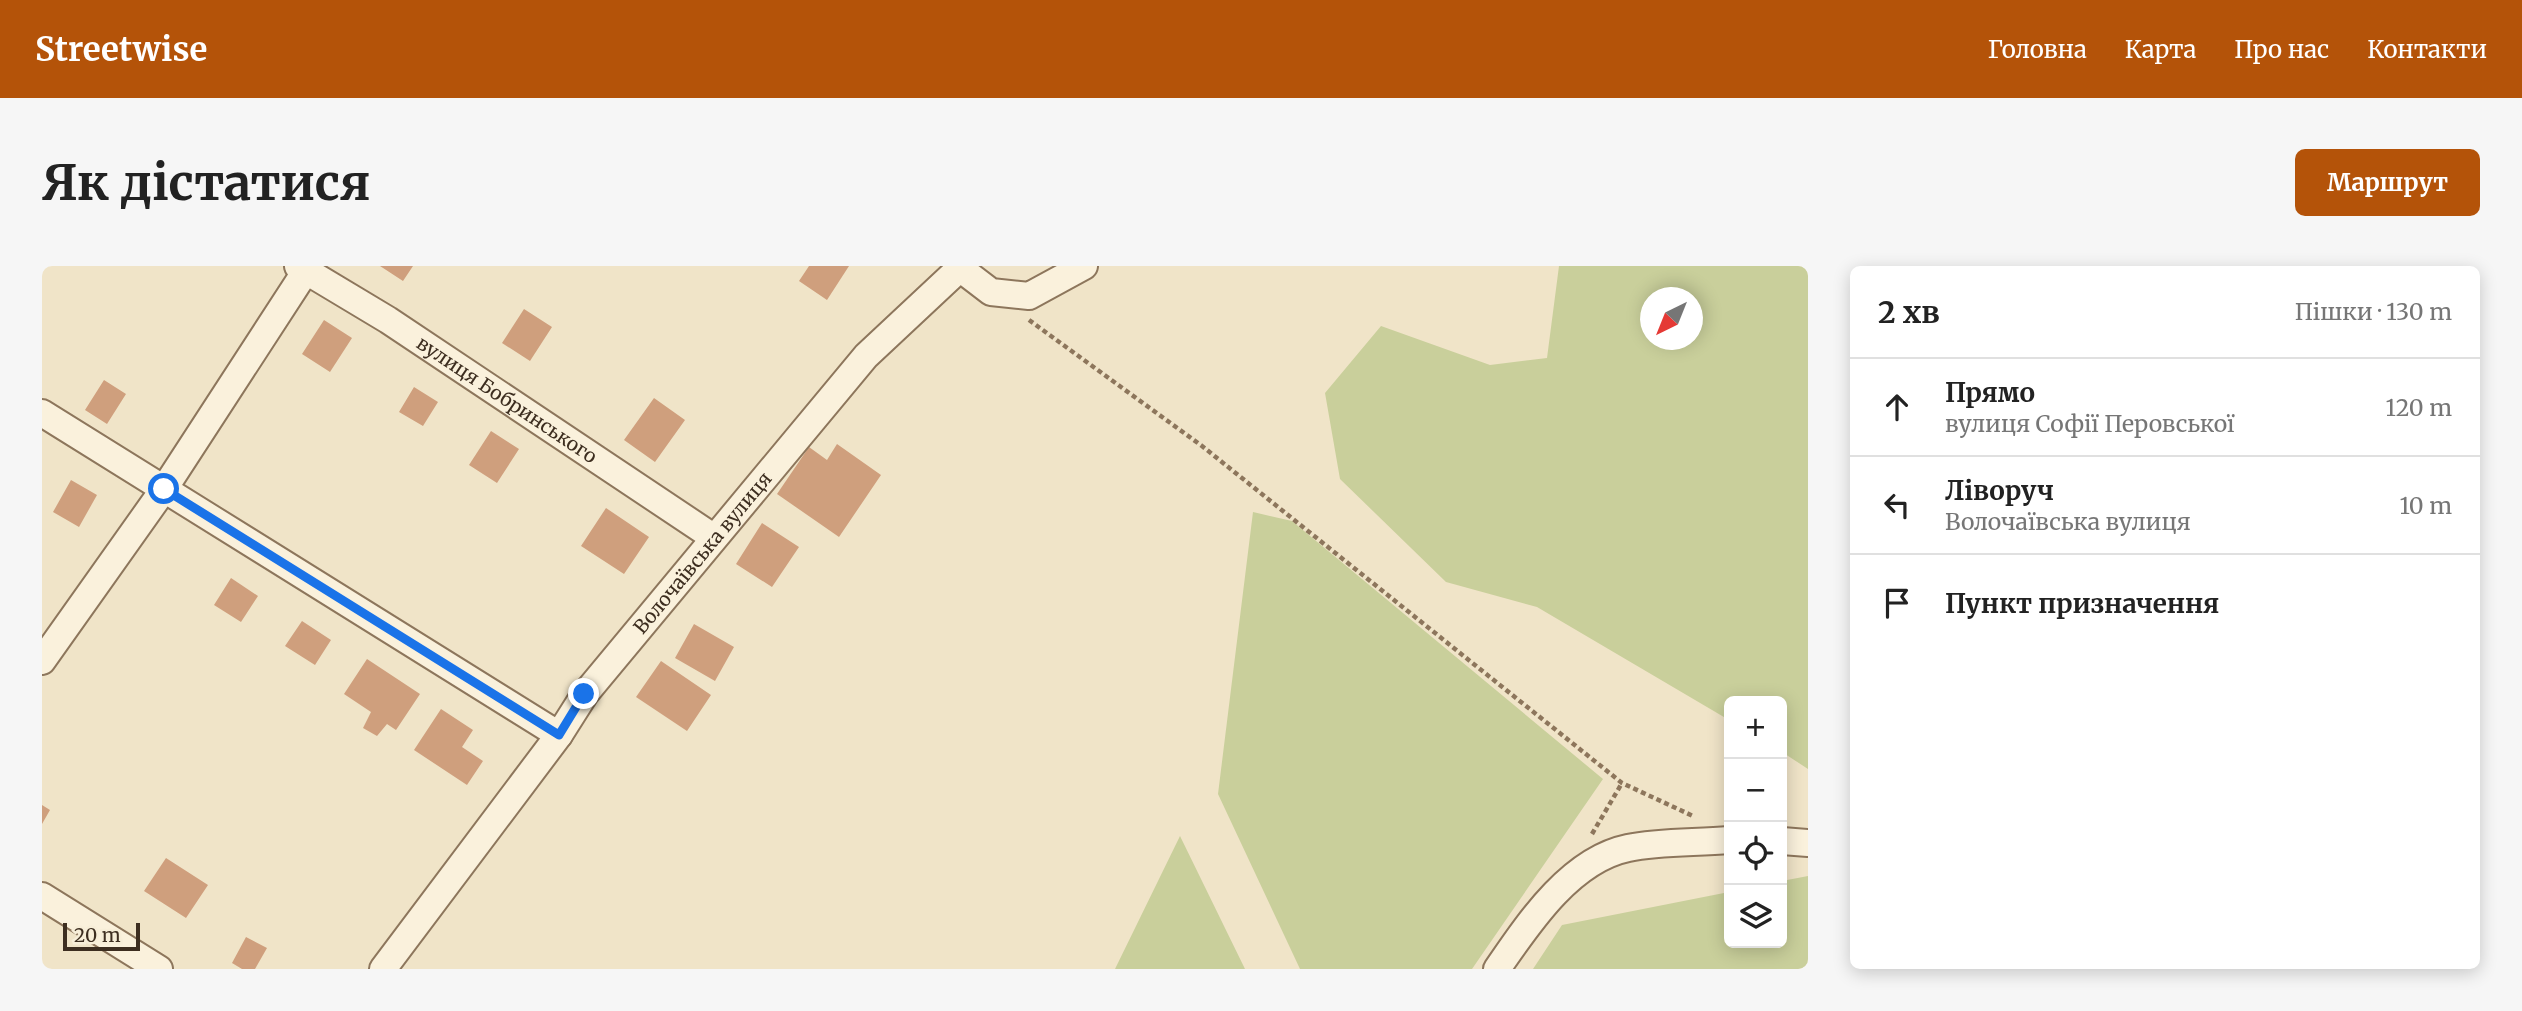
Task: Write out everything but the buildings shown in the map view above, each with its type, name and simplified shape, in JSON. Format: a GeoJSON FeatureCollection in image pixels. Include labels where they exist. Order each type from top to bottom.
{"type":"FeatureCollection","features":[{"type":"Feature","properties":{"kind":"street","name":"Волочаївська вулиця"},"geometry":{"type":"LineString","coordinates":[[383,969],[559,735],[584,694],[866,356],[958,267],[991,292],[1029,296],[1084,266]]}},
{"type":"Feature","properties":{"kind":"street","name":"вулиця Бобринського"},"geometry":{"type":"LineString","coordinates":[[304,268],[387,320],[713,537]]}},
{"type":"Feature","properties":{"kind":"street"},"geometry":{"type":"LineString","coordinates":[[42,661],[164,489],[304,268]]}},
{"type":"Feature","properties":{"kind":"street"},"geometry":{"type":"LineString","coordinates":[[42,413],[559,735]]}},
{"type":"Feature","properties":{"kind":"street"},"geometry":{"type":"LineString","coordinates":[[1497,969],[1536,912],[1579,871],[1626,848],[1724,840]]}},
{"type":"Feature","properties":{"kind":"street"},"geometry":{"type":"LineString","coordinates":[[1787,841],[1808,843]]}},
{"type":"Feature","properties":{"kind":"street"},"geometry":{"type":"LineString","coordinates":[[42,896],[159,969]]}},
{"type":"Feature","properties":{"kind":"path"},"geometry":{"type":"LineString","coordinates":[[991,292],[1202,446],[1622,783],[1705,821]]}},
{"type":"Feature","properties":{"kind":"green space"},"geometry":{"type":"Polygon","coordinates":[[[1559,266],[1808,266],[1808,769],[1787,755],[1787,696],[1724,696],[1724,717],[1537,607],[1446,582],[1340,479],[1325,393],[1381,326],[1490,365],[1547,358],[1559,266]]]}},
{"type":"Feature","properties":{"kind":"green space"},"geometry":{"type":"Polygon","coordinates":[[[1253,512],[1292,521],[1603,779],[1472,969],[1300,969],[1218,794],[1253,512]]]}},
{"type":"Feature","properties":{"kind":"green space"},"geometry":{"type":"Polygon","coordinates":[[[1180,836],[1245,969],[1115,969],[1180,836]]]}},
{"type":"Feature","properties":{"kind":"green space"},"geometry":{"type":"Polygon","coordinates":[[[1808,876],[1808,969],[1533,969],[1562,925],[1724,893],[1724,948],[1787,948],[1787,880],[1808,876]]]}},
{"type":"Feature","properties":{"kind":"route"},"geometry":{"type":"LineString","coordinates":[[164,489],[559,735],[584,694]]}}]}
